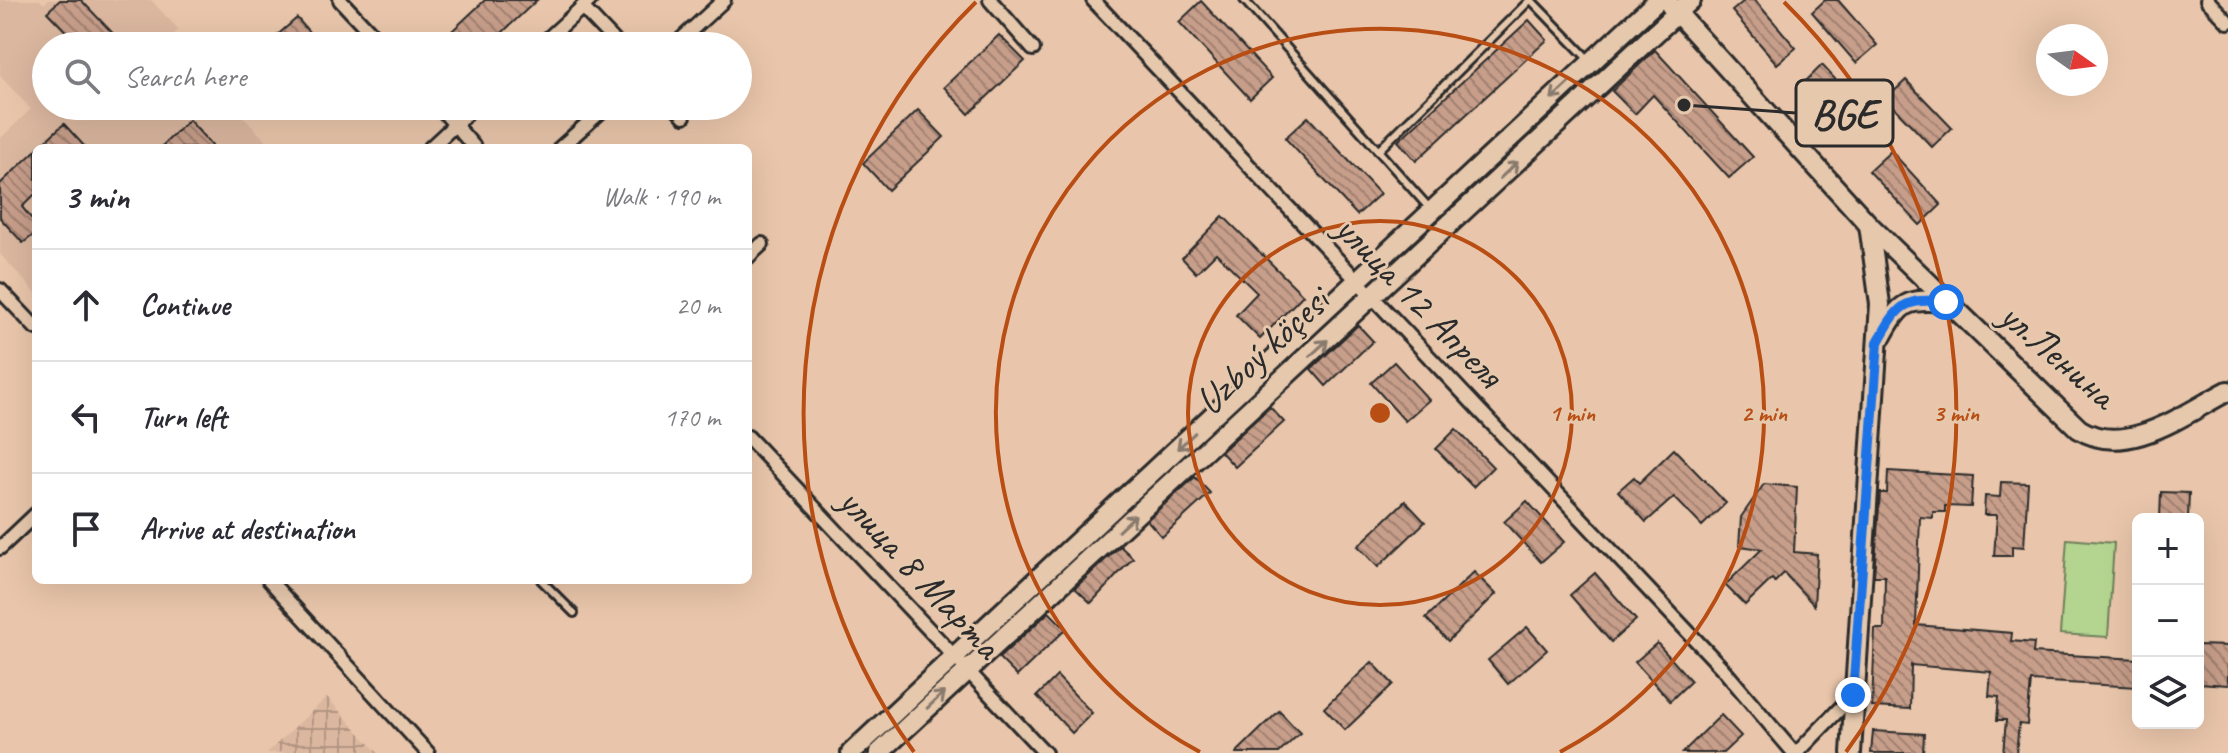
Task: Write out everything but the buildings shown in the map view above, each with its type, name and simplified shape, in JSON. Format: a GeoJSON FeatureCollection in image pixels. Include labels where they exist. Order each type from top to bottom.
{"type":"FeatureCollection","features":[{"type":"Feature","properties":{"kind":"street"},"geometry":{"type":"LineString","coordinates":[[340,0],[370,32]]}},
{"type":"Feature","properties":{"kind":"street"},"geometry":{"type":"LineString","coordinates":[[689,32],[724,0]]}},
{"type":"Feature","properties":{"kind":"street"},"geometry":{"type":"LineString","coordinates":[[990,0],[1033,49]]}},
{"type":"Feature","properties":{"kind":"street","name":"улица 12 Апреля"},"geometry":{"type":"LineString","coordinates":[[1093,0],[1723,669],[1796,753]]}},
{"type":"Feature","properties":{"kind":"street","name":"Uzboý köçesi"},"geometry":{"type":"LineString","coordinates":[[879,753],[961,664],[1431,210],[1658,0]]}},
{"type":"Feature","properties":{"kind":"street"},"geometry":{"type":"LineString","coordinates":[[2207,0],[2228,22]]}},
{"type":"Feature","properties":{"kind":"street"},"geometry":{"type":"LineString","coordinates":[[555,32],[586,4],[608,32]]}},
{"type":"Feature","properties":{"kind":"street","name":"Uzboý köçesi"},"geometry":{"type":"LineString","coordinates":[[851,753],[961,664],[1373,298],[1678,4]]}},
{"type":"Feature","properties":{"kind":"street","name":"ул.Ленина"},"geometry":{"type":"LineString","coordinates":[[1678,4],[1869,225],[2079,429],[2095,439],[2128,440],[2228,391]]}},
{"type":"Feature","properties":{"kind":"street"},"geometry":{"type":"LineString","coordinates":[[452,120],[472,144]]}},
{"type":"Feature","properties":{"kind":"street"},"geometry":{"type":"LineString","coordinates":[[434,144],[460,120]]}},
{"type":"Feature","properties":{"kind":"street"},"geometry":{"type":"LineString","coordinates":[[564,144],[591,120]]}},
{"type":"Feature","properties":{"kind":"street"},"geometry":{"type":"LineString","coordinates":[[1851,753],[1880,293],[1869,225]]}},
{"type":"Feature","properties":{"kind":"street"},"geometry":{"type":"LineString","coordinates":[[752,253],[762,244]]}},
{"type":"Feature","properties":{"kind":"street"},"geometry":{"type":"LineString","coordinates":[[0,290],[32,324]]}},
{"type":"Feature","properties":{"kind":"street"},"geometry":{"type":"LineString","coordinates":[[1878,342],[1894,313],[1903,305],[1922,300],[1946,302]]}},
{"type":"Feature","properties":{"kind":"street","name":"улица 8 Марта"},"geometry":{"type":"LineString","coordinates":[[752,441],[1045,753]]}},
{"type":"Feature","properties":{"kind":"street"},"geometry":{"type":"LineString","coordinates":[[0,548],[32,518]]}},
{"type":"Feature","properties":{"kind":"street"},"geometry":{"type":"LineString","coordinates":[[273,584],[428,753]]}},
{"type":"Feature","properties":{"kind":"street"},"geometry":{"type":"LineString","coordinates":[[1796,753],[1853,695]]}},
{"type":"Feature","properties":{"kind":"lane"},"geometry":{"type":"LineString","coordinates":[[1244,0],[1431,210]]}},
{"type":"Feature","properties":{"kind":"lane"},"geometry":{"type":"LineString","coordinates":[[1378,151],[1531,0],[1591,63]]}},
{"type":"Feature","properties":{"kind":"lane"},"geometry":{"type":"LineString","coordinates":[[545,584],[574,613]]}},
{"type":"Feature","properties":{"kind":"shaded area"},"geometry":{"type":"Polygon","coordinates":[[[0,0],[40,0],[44,4],[48,0],[151,0],[179,30],[32,32],[32,120],[246,120],[269,144],[32,144],[32,289],[0,254],[0,139],[31,109],[0,76],[0,0]]]}},
{"type":"Feature","properties":{"kind":"shaded area"},"geometry":{"type":"Polygon","coordinates":[[[327,697],[378,753],[267,753],[327,697]]]}},
{"type":"Feature","properties":{"kind":"green space"},"geometry":{"type":"Polygon","coordinates":[[[2067,539],[2114,543],[2108,637],[2060,634],[2067,539]]]}},
{"type":"Feature","properties":{"kind":"place","name":"BGE"},"geometry":{"type":"Point","coordinates":[1684,105]}},
{"type":"Feature","properties":{"kind":"route"},"geometry":{"type":"LineString","coordinates":[[1853,695],[1878,342],[1894,313],[1903,305],[1922,300],[1946,302]]}}]}
